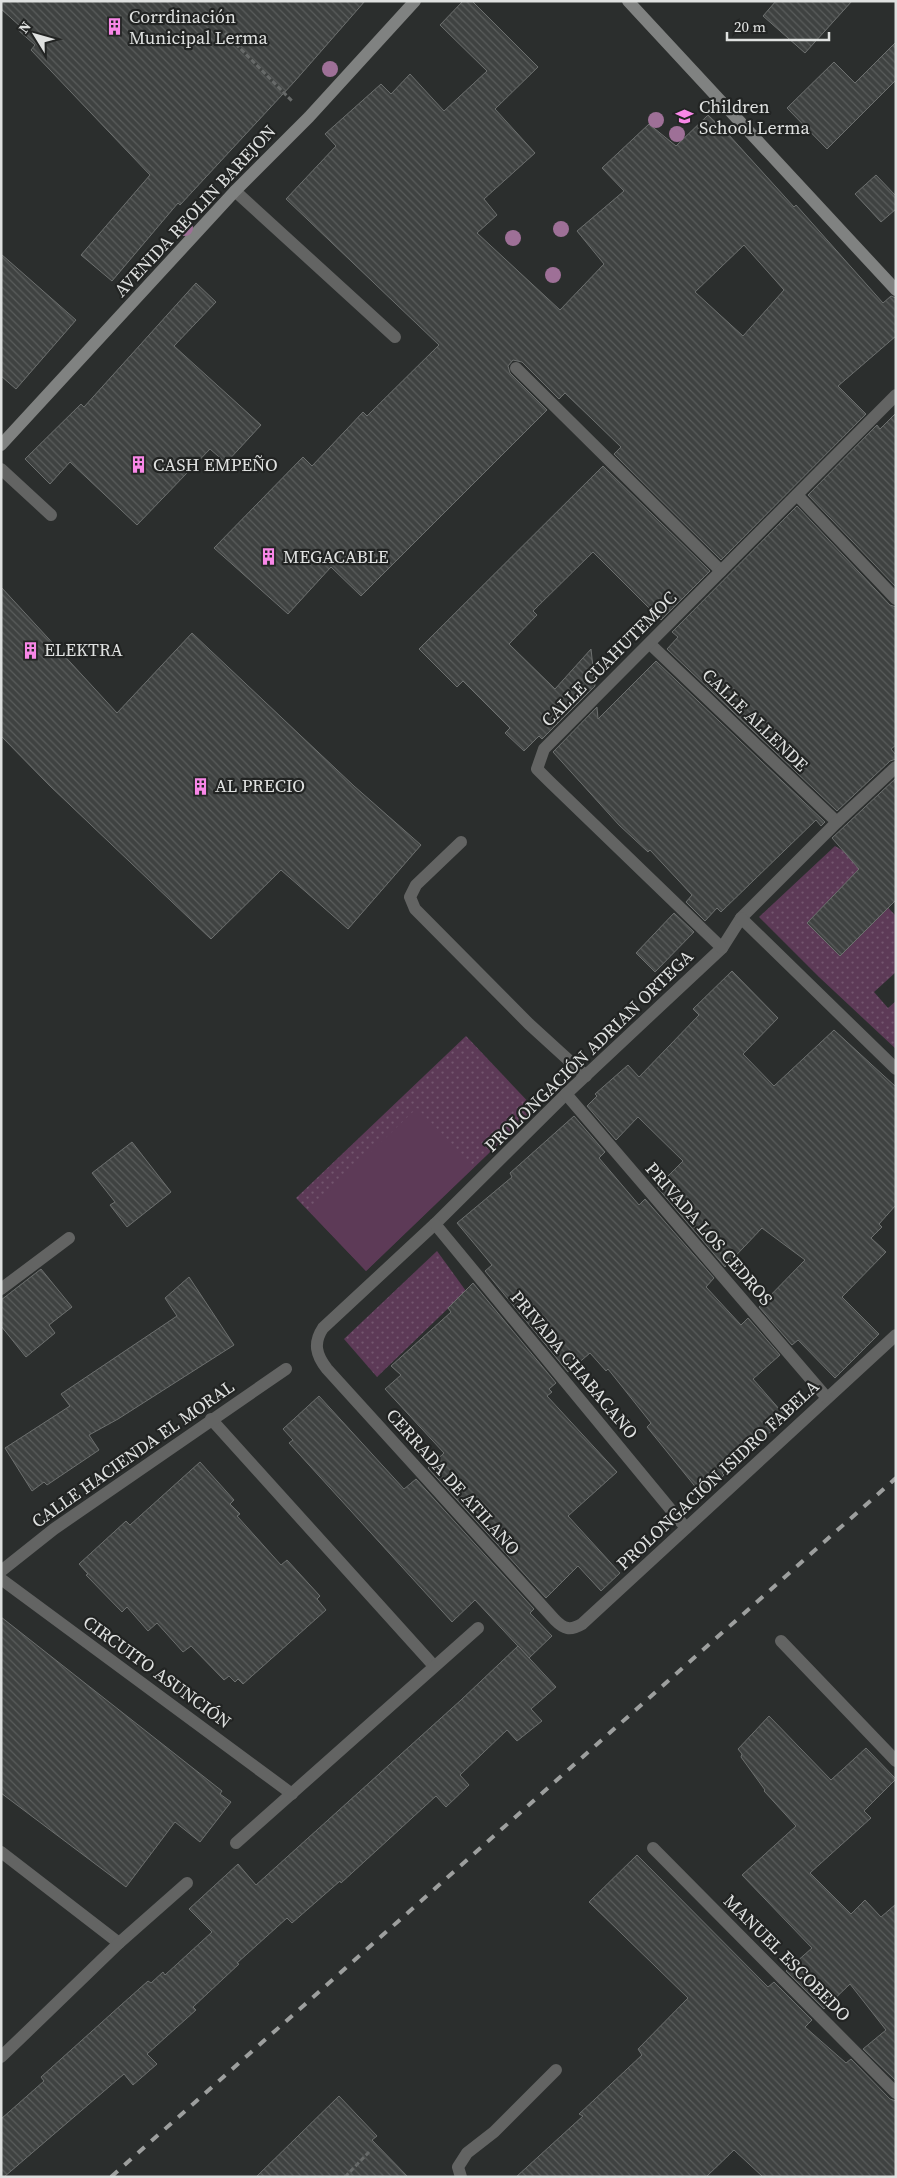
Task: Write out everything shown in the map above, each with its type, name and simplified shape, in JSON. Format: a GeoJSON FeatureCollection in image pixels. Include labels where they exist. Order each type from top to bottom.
{"type":"FeatureCollection","features":[{"type":"Feature","properties":{"kind":"main road","name":"AVENIDA REOLIN BAREJON"},"geometry":{"type":"LineString","coordinates":[[1,445],[235,191],[309,117],[415,1]]}},
{"type":"Feature","properties":{"kind":"main road"},"geometry":{"type":"LineString","coordinates":[[628,1],[896,290]]}},
{"type":"Feature","properties":{"kind":"street"},"geometry":{"type":"LineString","coordinates":[[235,191],[395,337]]}},
{"type":"Feature","properties":{"kind":"street"},"geometry":{"type":"LineString","coordinates":[[516,368],[721,571]]}},
{"type":"Feature","properties":{"kind":"street","name":"CALLE CUAHUTEMOC"},"geometry":{"type":"LineString","coordinates":[[722,948],[537,769],[544,749],[896,395]]}},
{"type":"Feature","properties":{"kind":"street"},"geometry":{"type":"LineString","coordinates":[[1,469],[51,515]]}},
{"type":"Feature","properties":{"kind":"street"},"geometry":{"type":"LineString","coordinates":[[797,495],[896,598]]}},
{"type":"Feature","properties":{"kind":"street","name":"CALLE ALLENDE"},"geometry":{"type":"LineString","coordinates":[[650,644],[837,822]]}},
{"type":"Feature","properties":{"kind":"street","name":"PROLONGACIÓN ADRIAN ORTEGA"},"geometry":{"type":"LineString","coordinates":[[322,1362],[316,1343],[324,1328],[435,1224],[566,1094],[722,948],[740,918],[837,822],[896,767]]}},
{"type":"Feature","properties":{"kind":"street"},"geometry":{"type":"LineString","coordinates":[[461,842],[416,885],[410,897],[415,909],[529,1024],[586,1076]]}},
{"type":"Feature","properties":{"kind":"street"},"geometry":{"type":"LineString","coordinates":[[740,918],[896,1069]]}},
{"type":"Feature","properties":{"kind":"street","name":"PRIVADA LOS CEDROS"},"geometry":{"type":"LineString","coordinates":[[566,1094],[827,1398]]}},
{"type":"Feature","properties":{"kind":"street","name":"PRIVADA CHABACANO"},"geometry":{"type":"LineString","coordinates":[[435,1224],[686,1528]]}},
{"type":"Feature","properties":{"kind":"street"},"geometry":{"type":"LineString","coordinates":[[1,1289],[69,1238]]}},
{"type":"Feature","properties":{"kind":"street","name":"PROLONGACIÓN ISIDRO FABELA"},"geometry":{"type":"LineString","coordinates":[[559,1625],[569,1629],[582,1624],[896,1335]]}},
{"type":"Feature","properties":{"kind":"street","name":"CERRADA DE ATILANO"},"geometry":{"type":"LineString","coordinates":[[322,1362],[559,1625]]}},
{"type":"Feature","properties":{"kind":"street","name":"CALLE HACIENDA EL MORAL"},"geometry":{"type":"LineString","coordinates":[[1,1571],[54,1529],[286,1369]]}},
{"type":"Feature","properties":{"kind":"street"},"geometry":{"type":"LineString","coordinates":[[211,1419],[434,1666]]}},
{"type":"Feature","properties":{"kind":"street","name":"CIRCUITO ASUNCIÓN"},"geometry":{"type":"LineString","coordinates":[[1,1579],[292,1794]]}},
{"type":"Feature","properties":{"kind":"street"},"geometry":{"type":"LineString","coordinates":[[236,1843],[478,1628]]}},
{"type":"Feature","properties":{"kind":"street"},"geometry":{"type":"LineString","coordinates":[[781,1642],[896,1761]]}},
{"type":"Feature","properties":{"kind":"street","name":"MANUEL ESCOBEDO"},"geometry":{"type":"LineString","coordinates":[[653,1848],[896,2093]]}},
{"type":"Feature","properties":{"kind":"street"},"geometry":{"type":"LineString","coordinates":[[1,1852],[119,1943]]}},
{"type":"Feature","properties":{"kind":"street"},"geometry":{"type":"LineString","coordinates":[[1,2057],[119,1943],[187,1883]]}},
{"type":"Feature","properties":{"kind":"street"},"geometry":{"type":"LineString","coordinates":[[462,2177],[458,2167],[467,2153],[494,2132],[556,2070]]}},
{"type":"Feature","properties":{"kind":"path"},"geometry":{"type":"LineString","coordinates":[[225,33],[309,117]]}},
{"type":"Feature","properties":{"kind":"path"},"geometry":{"type":"LineString","coordinates":[[346,2177],[369,2152]]}},
{"type":"Feature","properties":{"kind":"shaded area"},"geometry":{"type":"Polygon","coordinates":[[[835,846],[845,852],[859,869],[855,873],[896,916],[896,972],[874,992],[888,1008],[896,1001],[896,1049],[819,977],[759,917],[835,846]]]}},
{"type":"Feature","properties":{"kind":"shaded area"},"geometry":{"type":"Polygon","coordinates":[[[466,1036],[535,1109],[366,1271],[296,1198],[466,1036]]]}},
{"type":"Feature","properties":{"kind":"shaded area"},"geometry":{"type":"Polygon","coordinates":[[[417,1108],[474,1167],[366,1271],[309,1211],[417,1108]]]}},
{"type":"Feature","properties":{"kind":"shaded area"},"geometry":{"type":"Polygon","coordinates":[[[437,1251],[466,1291],[377,1377],[344,1339],[437,1251]]]}},
{"type":"Feature","properties":{"kind":"building"},"geometry":{"type":"Polygon","coordinates":[[[1,1],[365,1],[295,81],[180,205],[178,203],[112,281],[81,255],[150,175],[31,50],[35,45],[18,30],[21,27],[1,9],[1,1]]]}},
{"type":"Feature","properties":{"kind":"building"},"geometry":{"type":"Polygon","coordinates":[[[463,1],[472,1],[538,67],[495,109],[535,153],[484,199],[497,215],[477,233],[560,310],[604,264],[577,231],[624,191],[602,168],[649,124],[676,146],[708,115],[728,134],[794,207],[796,205],[883,303],[891,296],[896,298],[896,336],[838,386],[866,414],[721,560],[614,454],[621,447],[565,393],[559,399],[522,362],[513,360],[508,366],[510,373],[547,410],[361,596],[331,567],[288,614],[214,548],[303,457],[312,466],[363,412],[367,416],[439,345],[286,199],[336,146],[325,134],[381,84],[391,94],[410,74],[444,111],[487,71],[440,25],[463,1]],[[744,245],[695,292],[743,336],[784,290],[744,245]]]}},
{"type":"Feature","properties":{"kind":"building"},"geometry":{"type":"Polygon","coordinates":[[[776,1],[852,1],[805,53],[763,16],[776,1]]]}},
{"type":"Feature","properties":{"kind":"building"},"geometry":{"type":"Polygon","coordinates":[[[896,42],[896,80],[827,149],[787,108],[834,62],[855,83],[896,42]]]}},
{"type":"Feature","properties":{"kind":"building"},"geometry":{"type":"Polygon","coordinates":[[[876,175],[896,196],[896,209],[881,222],[855,194],[876,175]]]}},
{"type":"Feature","properties":{"kind":"building"},"geometry":{"type":"Polygon","coordinates":[[[1,254],[76,320],[16,389],[1,376],[1,254]]]}},
{"type":"Feature","properties":{"kind":"building"},"geometry":{"type":"Polygon","coordinates":[[[196,283],[216,302],[174,346],[261,425],[226,463],[210,449],[137,525],[70,462],[50,484],[25,459],[81,404],[84,407],[196,283]]]}},
{"type":"Feature","properties":{"kind":"building"},"geometry":{"type":"Polygon","coordinates":[[[896,413],[896,587],[808,495],[877,425],[880,429],[896,413]]]}},
{"type":"Feature","properties":{"kind":"building"},"geometry":{"type":"Polygon","coordinates":[[[603,466],[710,571],[661,620],[593,552],[533,611],[537,615],[509,644],[555,689],[591,649],[595,686],[542,739],[539,736],[524,751],[505,733],[510,728],[463,681],[457,687],[419,649],[603,466]]]}},
{"type":"Feature","properties":{"kind":"building"},"geometry":{"type":"Polygon","coordinates":[[[797,506],[890,605],[896,607],[896,745],[891,749],[896,755],[896,759],[890,761],[837,811],[667,649],[678,637],[672,632],[797,506]]]}},
{"type":"Feature","properties":{"kind":"building","name":"AL PRECIO"},"geometry":{"type":"Polygon","coordinates":[[[1,587],[117,713],[192,633],[354,786],[421,845],[348,929],[281,870],[211,939],[49,785],[1,736],[1,587]]]}},
{"type":"Feature","properties":{"kind":"building"},"geometry":{"type":"Polygon","coordinates":[[[656,661],[825,822],[821,826],[816,820],[721,912],[717,908],[705,921],[686,902],[692,895],[650,850],[648,852],[619,825],[553,752],[597,707],[598,719],[656,661]]]}},
{"type":"Feature","properties":{"kind":"building"},"geometry":{"type":"Polygon","coordinates":[[[896,778],[896,900],[840,956],[807,923],[859,869],[832,838],[896,778]]]}},
{"type":"Feature","properties":{"kind":"building"},"geometry":{"type":"Polygon","coordinates":[[[674,913],[694,932],[655,972],[636,953],[674,913]]]}},
{"type":"Feature","properties":{"kind":"building"},"geometry":{"type":"Polygon","coordinates":[[[732,971],[778,1018],[743,1054],[774,1086],[834,1030],[896,1087],[896,1205],[879,1224],[882,1227],[871,1238],[886,1252],[842,1297],[879,1334],[835,1378],[798,1340],[792,1345],[759,1307],[805,1260],[762,1228],[725,1267],[657,1187],[683,1161],[638,1117],[616,1140],[587,1106],[597,1096],[595,1094],[628,1065],[639,1077],[699,1015],[693,1009],[732,971]]]}},
{"type":"Feature","properties":{"kind":"building"},"geometry":{"type":"Polygon","coordinates":[[[574,1116],[605,1152],[599,1158],[639,1205],[645,1199],[714,1278],[706,1287],[741,1325],[748,1318],[780,1355],[753,1379],[787,1418],[722,1473],[724,1475],[702,1495],[647,1427],[651,1423],[608,1369],[606,1371],[590,1353],[568,1372],[485,1271],[492,1265],[457,1223],[512,1177],[510,1173],[574,1116]]]}},
{"type":"Feature","properties":{"kind":"building"},"geometry":{"type":"Polygon","coordinates":[[[132,1142],[171,1192],[127,1227],[110,1205],[115,1202],[92,1173],[132,1142]]]}},
{"type":"Feature","properties":{"kind":"building"},"geometry":{"type":"Polygon","coordinates":[[[41,1269],[72,1307],[49,1325],[55,1333],[26,1357],[1,1326],[1,1300],[41,1269]]]}},
{"type":"Feature","properties":{"kind":"building"},"geometry":{"type":"Polygon","coordinates":[[[189,1277],[234,1345],[118,1419],[89,1435],[99,1450],[47,1485],[44,1482],[32,1491],[5,1448],[70,1406],[61,1394],[177,1316],[165,1298],[189,1277]]]}},
{"type":"Feature","properties":{"kind":"building"},"geometry":{"type":"Polygon","coordinates":[[[473,1283],[556,1383],[549,1389],[552,1392],[547,1396],[617,1472],[568,1516],[620,1573],[601,1591],[578,1566],[546,1598],[428,1468],[444,1453],[385,1389],[401,1375],[391,1366],[451,1312],[448,1308],[473,1283]]]}},
{"type":"Feature","properties":{"kind":"building"},"geometry":{"type":"Polygon","coordinates":[[[319,1396],[404,1489],[416,1479],[534,1609],[530,1613],[552,1636],[529,1658],[475,1600],[452,1622],[289,1443],[293,1440],[283,1429],[319,1396]]]}},
{"type":"Feature","properties":{"kind":"building"},"geometry":{"type":"Polygon","coordinates":[[[200,1462],[234,1500],[230,1504],[240,1514],[237,1516],[281,1565],[287,1560],[320,1596],[317,1599],[326,1610],[243,1684],[238,1679],[235,1682],[229,1676],[224,1680],[191,1646],[183,1652],[157,1623],[148,1631],[127,1607],[122,1612],[86,1575],[88,1574],[79,1564],[126,1521],[130,1525],[200,1462]]]}},
{"type":"Feature","properties":{"kind":"building"},"geometry":{"type":"Polygon","coordinates":[[[1,1617],[222,1791],[220,1794],[231,1802],[200,1842],[175,1822],[126,1887],[1,1793],[1,1617]]]}},
{"type":"Feature","properties":{"kind":"building"},"geometry":{"type":"Polygon","coordinates":[[[518,1646],[556,1687],[531,1709],[542,1721],[517,1741],[507,1730],[460,1775],[469,1785],[446,1807],[436,1796],[341,1883],[340,1881],[292,1923],[287,1918],[237,1963],[239,1964],[193,2007],[196,2010],[147,2054],[157,2064],[133,2085],[124,2074],[4,2177],[1,2177],[1,2119],[44,2081],[41,2077],[148,1981],[151,1983],[163,1972],[165,1975],[212,1932],[189,1909],[238,1864],[256,1885],[518,1646]]]}},
{"type":"Feature","properties":{"kind":"building"},"geometry":{"type":"Polygon","coordinates":[[[769,1716],[831,1780],[866,1748],[896,1779],[864,1811],[871,1818],[810,1873],[851,1914],[865,1900],[881,1917],[896,1904],[896,2081],[863,2049],[886,2030],[850,1984],[824,2009],[786,1971],[812,1948],[742,1875],[796,1826],[764,1791],[741,1757],[742,1754],[738,1749],[769,1716]]]}},
{"type":"Feature","properties":{"kind":"building"},"geometry":{"type":"Polygon","coordinates":[[[637,1855],[768,1987],[774,1982],[812,2020],[805,2027],[846,2063],[851,2059],[890,2099],[896,2101],[896,2177],[763,2177],[734,2150],[706,2177],[516,2177],[583,2116],[579,2114],[642,2055],[638,2049],[688,1998],[589,1902],[637,1855]]]}},
{"type":"Feature","properties":{"kind":"building"},"geometry":{"type":"Polygon","coordinates":[[[339,2096],[377,2136],[372,2140],[408,2177],[256,2177],[339,2096]]]}},
{"type":"Feature","properties":{"kind":"railway"},"geometry":{"type":"LineString","coordinates":[[111,2177],[896,1478]]}},
{"type":"Feature","properties":{"kind":"place","name":"Corrdinación Municipal Lerma"},"geometry":{"type":"Point","coordinates":[115,27]}},
{"type":"Feature","properties":{"kind":"place","name":"Children School Lerma"},"geometry":{"type":"Point","coordinates":[685,117]}},
{"type":"Feature","properties":{"kind":"place","name":"CASH EMPEÑO"},"geometry":{"type":"Point","coordinates":[139,465]}},
{"type":"Feature","properties":{"kind":"place","name":"MEGACABLE"},"geometry":{"type":"Point","coordinates":[269,557]}},
{"type":"Feature","properties":{"kind":"place","name":"ELEKTRA"},"geometry":{"type":"Point","coordinates":[30,650]}},
{"type":"Feature","properties":{"kind":"place","name":"AL PRECIO"},"geometry":{"type":"Point","coordinates":[201,786]}}]}
